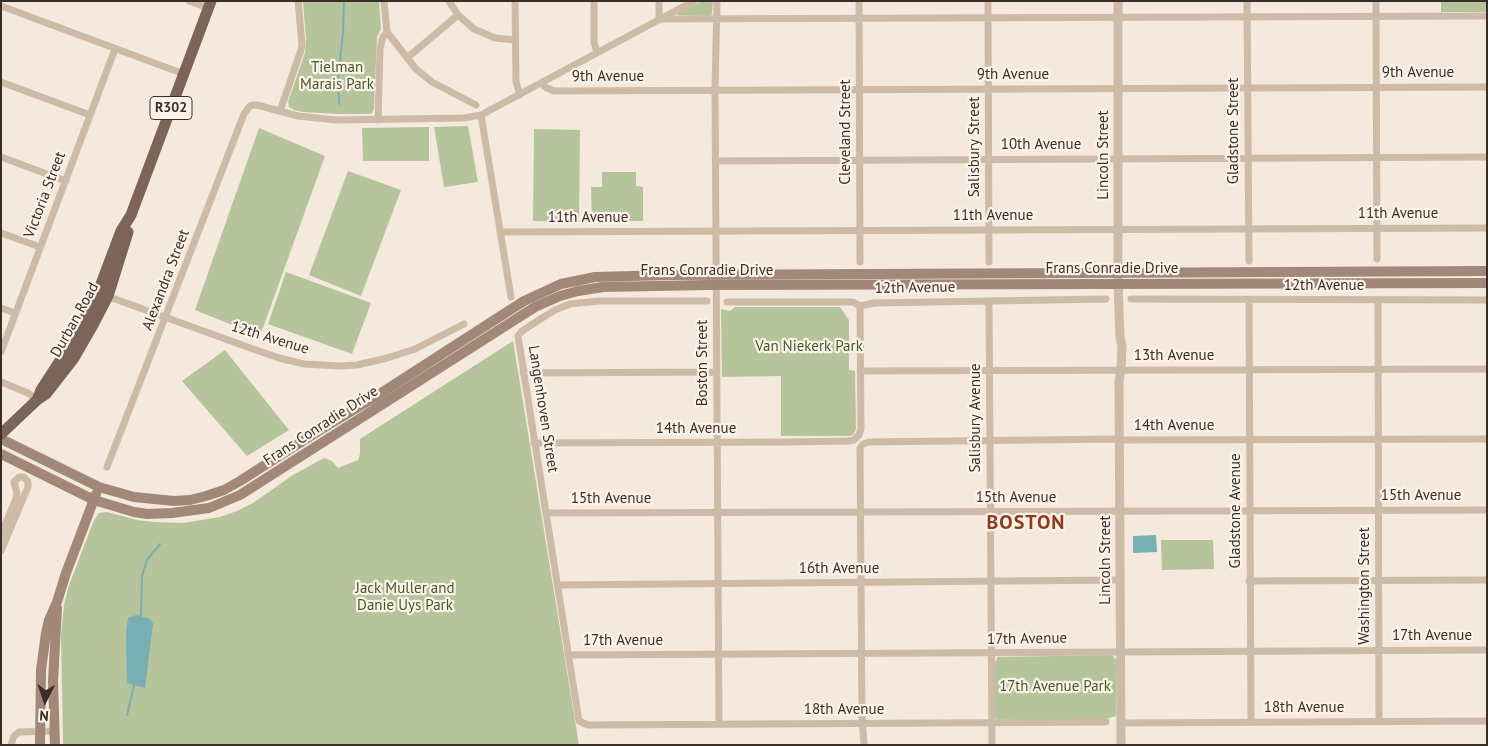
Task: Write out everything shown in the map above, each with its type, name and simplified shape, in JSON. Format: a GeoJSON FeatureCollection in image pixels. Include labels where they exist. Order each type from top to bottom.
{"type":"FeatureCollection","features":[{"type":"Feature","properties":{"kind":"main road","name":"Durban Road"},"geometry":{"type":"LineString","coordinates":[[1,434],[37,400],[41,390],[103,294],[122,231],[131,215],[210,5]]}},
{"type":"Feature","properties":{"kind":"main road","name":"Frans Conradie Drive"},"geometry":{"type":"LineString","coordinates":[[1,454],[94,500],[134,512],[147,514],[190,512],[209,508],[240,495],[543,303],[578,291],[603,287],[716,280],[1118,273],[1487,270]]}},
{"type":"Feature","properties":{"kind":"main road","name":"Frans Conradie Drive"},"geometry":{"type":"LineString","coordinates":[[1,439],[99,486],[134,497],[174,501],[206,496],[224,490],[240,481],[375,397],[518,304],[561,284],[594,277],[1118,284],[1487,283]]}},
{"type":"Feature","properties":{"kind":"main road"},"geometry":{"type":"LineString","coordinates":[[40,745],[43,645],[49,620],[99,486]]}},
{"type":"Feature","properties":{"kind":"main road"},"geometry":{"type":"LineString","coordinates":[[55,745],[53,681],[57,602]]}},
{"type":"Feature","properties":{"kind":"street"},"geometry":{"type":"LineString","coordinates":[[190,1],[210,5]]}},
{"type":"Feature","properties":{"kind":"street"},"geometry":{"type":"LineString","coordinates":[[298,1],[302,44],[280,111],[311,118],[336,120],[464,118],[482,115],[694,1]]}},
{"type":"Feature","properties":{"kind":"street"},"geometry":{"type":"LineString","coordinates":[[384,1],[387,32],[416,69],[432,82],[476,106]]}},
{"type":"Feature","properties":{"kind":"street"},"geometry":{"type":"LineString","coordinates":[[449,1],[458,15],[468,25],[481,33],[495,38],[515,40]]}},
{"type":"Feature","properties":{"kind":"street"},"geometry":{"type":"LineString","coordinates":[[515,1],[516,82],[520,95]]}},
{"type":"Feature","properties":{"kind":"street"},"geometry":{"type":"LineString","coordinates":[[594,1],[594,42],[597,53]]}},
{"type":"Feature","properties":{"kind":"street"},"geometry":{"type":"LineString","coordinates":[[659,19],[660,1]]}},
{"type":"Feature","properties":{"kind":"street","name":"Boston Street"},"geometry":{"type":"LineString","coordinates":[[717,1],[715,90],[719,724]]}},
{"type":"Feature","properties":{"kind":"street","name":"Cleveland Street"},"geometry":{"type":"LineString","coordinates":[[859,1],[860,262]]}},
{"type":"Feature","properties":{"kind":"street","name":"Salisbury Street"},"geometry":{"type":"LineString","coordinates":[[988,1],[989,262]]}},
{"type":"Feature","properties":{"kind":"street","name":"Lincoln Street"},"geometry":{"type":"LineString","coordinates":[[1118,1],[1118,284],[1120,338],[1122,345],[1119,372],[1121,745]]}},
{"type":"Feature","properties":{"kind":"street","name":"Gladstone Street"},"geometry":{"type":"LineString","coordinates":[[1247,1],[1249,261]]}},
{"type":"Feature","properties":{"kind":"street"},"geometry":{"type":"LineString","coordinates":[[1376,1],[1377,259]]}},
{"type":"Feature","properties":{"kind":"street"},"geometry":{"type":"LineString","coordinates":[[1,6],[184,74]]}},
{"type":"Feature","properties":{"kind":"street"},"geometry":{"type":"LineString","coordinates":[[407,58],[458,15]]}},
{"type":"Feature","properties":{"kind":"street"},"geometry":{"type":"LineString","coordinates":[[659,19],[1487,16]]}},
{"type":"Feature","properties":{"kind":"street"},"geometry":{"type":"LineString","coordinates":[[378,120],[380,48],[383,37],[387,32]]}},
{"type":"Feature","properties":{"kind":"street","name":"Victoria Street"},"geometry":{"type":"LineString","coordinates":[[1,352],[115,48]]}},
{"type":"Feature","properties":{"kind":"street"},"geometry":{"type":"LineString","coordinates":[[1,82],[90,115]]}},
{"type":"Feature","properties":{"kind":"street","name":"9th Avenue"},"geometry":{"type":"LineString","coordinates":[[542,82],[546,87],[554,91],[1487,87]]}},
{"type":"Feature","properties":{"kind":"street","name":"Alexandra Street"},"geometry":{"type":"LineString","coordinates":[[107,467],[244,114],[252,104],[280,111]]}},
{"type":"Feature","properties":{"kind":"street"},"geometry":{"type":"LineString","coordinates":[[482,115],[511,297]]}},
{"type":"Feature","properties":{"kind":"street"},"geometry":{"type":"LineString","coordinates":[[1,157],[66,181]]}},
{"type":"Feature","properties":{"kind":"street","name":"10th Avenue"},"geometry":{"type":"LineString","coordinates":[[716,161],[1487,157]]}},
{"type":"Feature","properties":{"kind":"street","name":"11th Avenue"},"geometry":{"type":"LineString","coordinates":[[500,232],[1487,228]]}},
{"type":"Feature","properties":{"kind":"street"},"geometry":{"type":"LineString","coordinates":[[1,233],[40,247]]}},
{"type":"Feature","properties":{"kind":"street","name":"12th Avenue"},"geometry":{"type":"LineString","coordinates":[[103,294],[278,358],[304,364],[357,365],[388,358],[415,349],[464,324]]}},
{"type":"Feature","properties":{"kind":"street","name":"12th Avenue"},"geometry":{"type":"LineString","coordinates":[[1131,299],[1487,300]]}},
{"type":"Feature","properties":{"kind":"street","name":"12th Avenue"},"geometry":{"type":"LineString","coordinates":[[727,302],[855,302],[860,306],[874,303],[1106,300]]}},
{"type":"Feature","properties":{"kind":"street","name":"Gladstone Avenue"},"geometry":{"type":"LineString","coordinates":[[1248,300],[1251,722]]}},
{"type":"Feature","properties":{"kind":"street","name":"Washington Street"},"geometry":{"type":"LineString","coordinates":[[1378,300],[1379,722]]}},
{"type":"Feature","properties":{"kind":"street","name":"Langenhoven Street"},"geometry":{"type":"LineString","coordinates":[[582,723],[578,718],[518,335],[548,314],[575,303],[599,301],[706,301]]}},
{"type":"Feature","properties":{"kind":"street","name":"Salisbury Avenue"},"geometry":{"type":"LineString","coordinates":[[989,301],[992,745]]}},
{"type":"Feature","properties":{"kind":"street"},"geometry":{"type":"LineString","coordinates":[[860,306],[860,371]]}},
{"type":"Feature","properties":{"kind":"street"},"geometry":{"type":"LineString","coordinates":[[1,308],[16,313]]}},
{"type":"Feature","properties":{"kind":"street","name":"13th Avenue"},"geometry":{"type":"LineString","coordinates":[[860,371],[990,370],[1119,372],[1487,369]]}},
{"type":"Feature","properties":{"kind":"street","name":"14th Avenue"},"geometry":{"type":"LineString","coordinates":[[534,443],[848,441],[856,438],[861,429],[860,371]]}},
{"type":"Feature","properties":{"kind":"street"},"geometry":{"type":"LineString","coordinates":[[523,373],[716,372]]}},
{"type":"Feature","properties":{"kind":"street"},"geometry":{"type":"LineString","coordinates":[[1,382],[28,393],[37,400]]}},
{"type":"Feature","properties":{"kind":"street","name":"14th Avenue"},"geometry":{"type":"LineString","coordinates":[[861,512],[860,448],[863,444],[869,442],[1115,439],[1487,439]]}},
{"type":"Feature","properties":{"kind":"street"},"geometry":{"type":"LineString","coordinates":[[1,534],[16,499],[17,492],[14,482],[19,477],[24,477],[28,480],[28,487],[1,551]]}},
{"type":"Feature","properties":{"kind":"street","name":"15th Avenue"},"geometry":{"type":"LineString","coordinates":[[546,513],[1487,510]]}},
{"type":"Feature","properties":{"kind":"street"},"geometry":{"type":"LineString","coordinates":[[861,512],[864,745]]}},
{"type":"Feature","properties":{"kind":"street","name":"16th Avenue"},"geometry":{"type":"LineString","coordinates":[[557,585],[1120,580]]}},
{"type":"Feature","properties":{"kind":"street"},"geometry":{"type":"LineString","coordinates":[[1249,581],[1487,580]]}},
{"type":"Feature","properties":{"kind":"street","name":"17th Avenue"},"geometry":{"type":"LineString","coordinates":[[568,655],[1487,650]]}},
{"type":"Feature","properties":{"kind":"street","name":"18th Avenue"},"geometry":{"type":"LineString","coordinates":[[1121,723],[1487,721]]}},
{"type":"Feature","properties":{"kind":"street","name":"18th Avenue"},"geometry":{"type":"LineString","coordinates":[[582,723],[588,725],[1106,722]]}},
{"type":"Feature","properties":{"kind":"street"},"geometry":{"type":"LineString","coordinates":[[11,745],[14,736],[19,732],[55,731]]}},
{"type":"Feature","properties":{"kind":"green space","name":"Tielman Marais Park"},"geometry":{"type":"Polygon","coordinates":[[[303,1],[379,1],[381,29],[377,37],[374,109],[372,113],[303,112],[289,107],[288,102],[305,53],[303,1]]]}},
{"type":"Feature","properties":{"kind":"green space"},"geometry":{"type":"Polygon","coordinates":[[[702,1],[713,1],[712,14],[710,16],[677,15],[678,13],[702,1]]]}},
{"type":"Feature","properties":{"kind":"green space"},"geometry":{"type":"Polygon","coordinates":[[[1441,1],[1487,1],[1487,12],[1441,12],[1441,1]]]}},
{"type":"Feature","properties":{"kind":"green space"},"geometry":{"type":"Polygon","coordinates":[[[468,126],[478,182],[444,187],[434,127],[468,126]]]}},
{"type":"Feature","properties":{"kind":"green space"},"geometry":{"type":"Polygon","coordinates":[[[429,127],[429,161],[363,161],[362,128],[429,127]]]}},
{"type":"Feature","properties":{"kind":"green space"},"geometry":{"type":"Polygon","coordinates":[[[259,128],[325,156],[260,336],[195,310],[259,128]]]}},
{"type":"Feature","properties":{"kind":"green space"},"geometry":{"type":"Polygon","coordinates":[[[534,129],[580,130],[579,222],[533,221],[534,129]]]}},
{"type":"Feature","properties":{"kind":"green space"},"geometry":{"type":"Polygon","coordinates":[[[348,171],[401,190],[361,296],[309,275],[348,171]]]}},
{"type":"Feature","properties":{"kind":"green space"},"geometry":{"type":"Polygon","coordinates":[[[602,172],[636,172],[636,186],[643,187],[643,221],[592,221],[591,187],[602,187],[602,172]]]}},
{"type":"Feature","properties":{"kind":"green space"},"geometry":{"type":"Polygon","coordinates":[[[286,272],[371,303],[352,354],[268,324],[286,272]]]}},
{"type":"Feature","properties":{"kind":"green space","name":"Van Niekerk Park"},"geometry":{"type":"Polygon","coordinates":[[[735,307],[840,307],[849,320],[849,370],[855,371],[856,429],[853,435],[781,436],[781,376],[722,377],[721,309],[730,311],[735,307]]]}},
{"type":"Feature","properties":{"kind":"green space","name":"Jack Muller and Danie Uys Park"},"geometry":{"type":"Polygon","coordinates":[[[513,341],[579,745],[63,745],[61,635],[64,605],[68,588],[94,520],[99,513],[107,512],[137,520],[183,523],[220,517],[237,511],[253,503],[293,475],[324,458],[332,461],[338,468],[358,460],[360,439],[513,341]]]}},
{"type":"Feature","properties":{"kind":"green space"},"geometry":{"type":"Polygon","coordinates":[[[225,350],[289,430],[247,456],[182,381],[225,350]]]}},
{"type":"Feature","properties":{"kind":"green space"},"geometry":{"type":"Polygon","coordinates":[[[1161,540],[1213,540],[1214,569],[1162,570],[1161,540]]]}},
{"type":"Feature","properties":{"kind":"green space","name":"17th Avenue Park"},"geometry":{"type":"Polygon","coordinates":[[[1111,655],[1116,660],[1116,716],[1106,719],[997,719],[995,717],[995,662],[998,657],[1111,655]]]}},
{"type":"Feature","properties":{"kind":"water"},"geometry":{"type":"Polygon","coordinates":[[[1156,535],[1157,552],[1133,553],[1133,536],[1156,535]]]}},
{"type":"Feature","properties":{"kind":"water"},"geometry":{"type":"Polygon","coordinates":[[[136,615],[148,618],[153,623],[145,688],[127,683],[126,633],[128,618],[136,615]]]}},
{"type":"Feature","properties":{"kind":"waterway"},"geometry":{"type":"LineString","coordinates":[[339,104],[338,79],[344,1]]}},
{"type":"Feature","properties":{"kind":"waterway"},"geometry":{"type":"LineString","coordinates":[[141,616],[142,576],[147,560],[160,544]]}},
{"type":"Feature","properties":{"kind":"waterway"},"geometry":{"type":"LineString","coordinates":[[127,715],[134,685]]}},
{"type":"Feature","properties":{"kind":"district","name":"BOSTON"},"geometry":{"type":"Point","coordinates":[1026,523]}}]}
